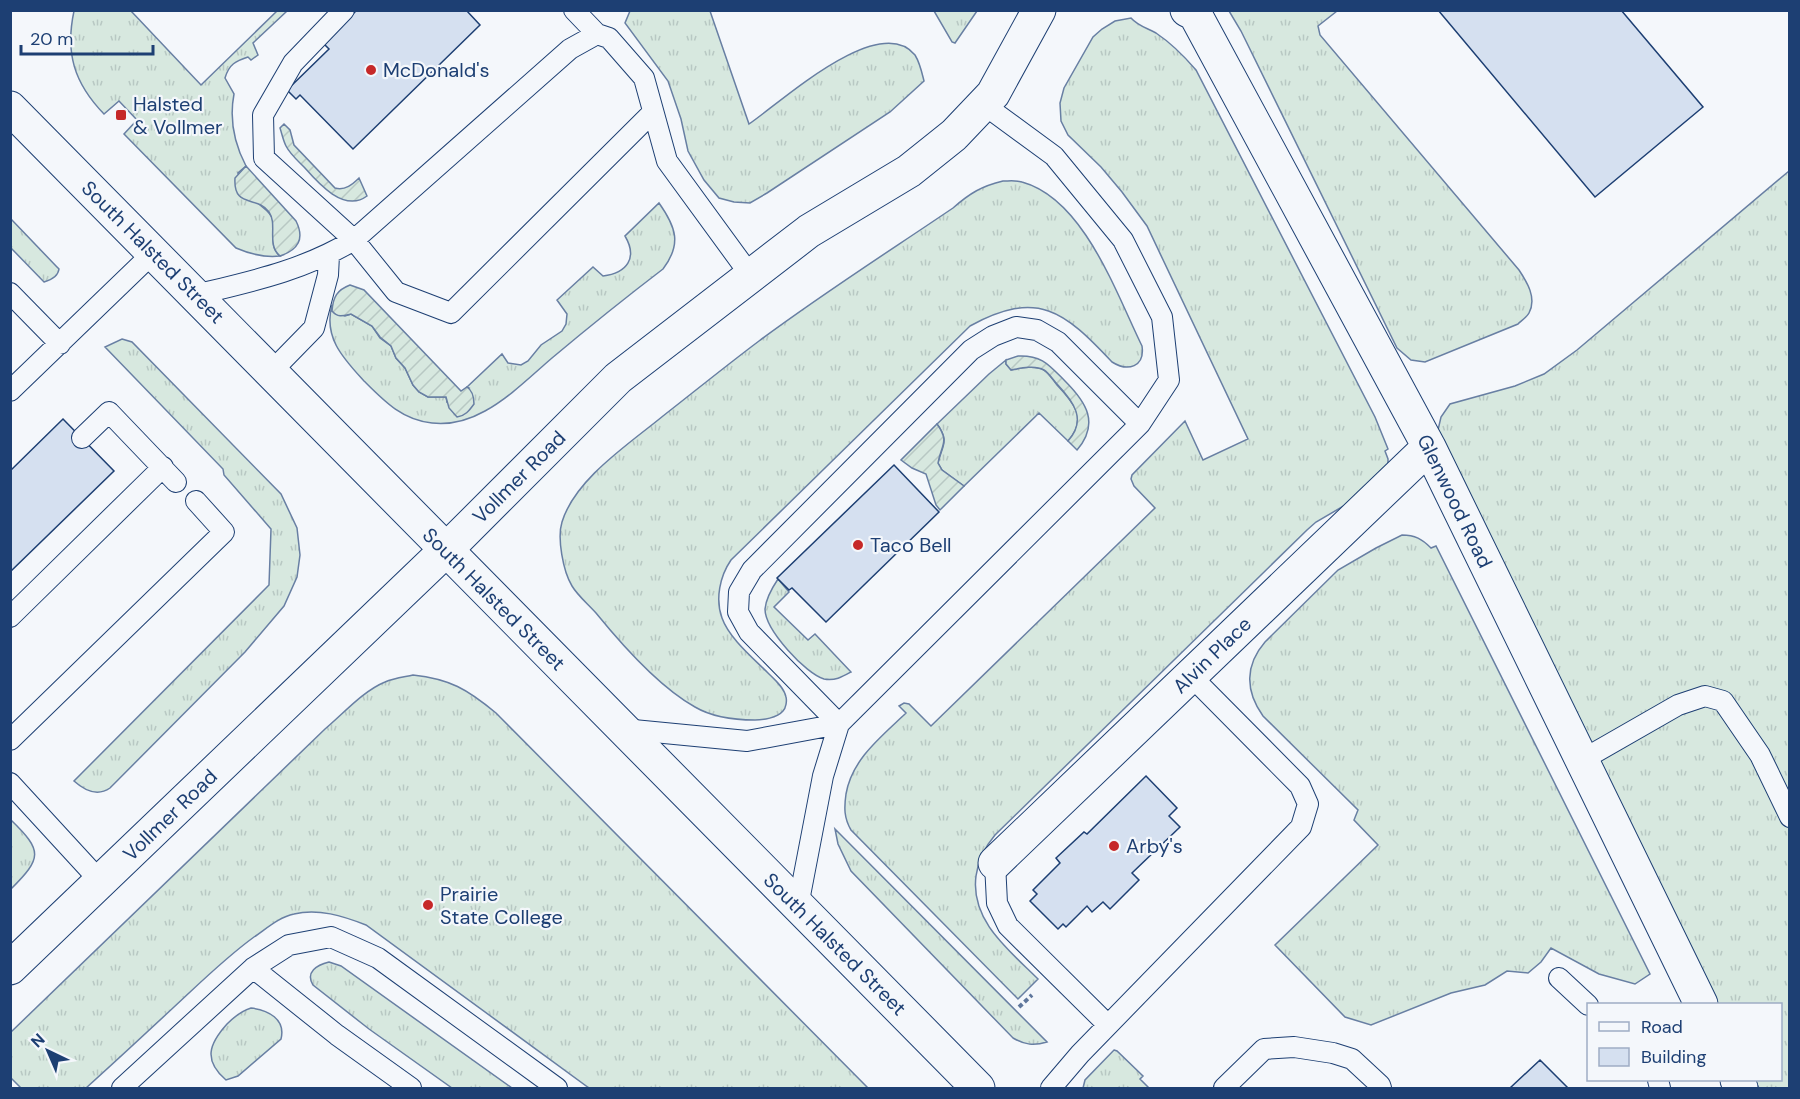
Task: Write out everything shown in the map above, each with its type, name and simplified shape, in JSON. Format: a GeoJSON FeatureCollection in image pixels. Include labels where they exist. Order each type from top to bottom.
{"type":"FeatureCollection","features":[{"type":"Feature","properties":{"kind":"street","name":"Vollmer Road"},"geometry":{"type":"LineString","coordinates":[[10,968],[446,550],[618,378],[808,231],[909,171],[954,135],[993,94],[1040,10]]}},
{"type":"Feature","properties":{"kind":"street","name":"Glenwood Road"},"geometry":{"type":"LineString","coordinates":[[1187,10],[1195,14],[1429,447],[1700,1003]]}},
{"type":"Feature","properties":{"kind":"street","name":"South Halsted Street"},"geometry":{"type":"LineString","coordinates":[[10,108],[978,1089]]}},
{"type":"Feature","properties":{"kind":"street","name":"Alvin Place"},"geometry":{"type":"LineString","coordinates":[[995,863],[1429,447]]}},
{"type":"Feature","properties":{"kind":"lane"},"geometry":{"type":"LineString","coordinates":[[344,10],[293,63],[263,115],[264,158],[354,240],[396,292],[451,313],[653,112]]}},
{"type":"Feature","properties":{"kind":"lane"},"geometry":{"type":"LineString","coordinates":[[574,10],[597,34],[609,38],[644,78],[667,161],[751,276]]}},
{"type":"Feature","properties":{"kind":"lane"},"geometry":{"type":"LineString","coordinates":[[195,295],[283,273],[329,255],[354,240],[570,49],[597,34]]}},
{"type":"Feature","properties":{"kind":"lane"},"geometry":{"type":"LineString","coordinates":[[798,906],[823,776],[839,724],[1140,424],[1169,380],[1162,317],[1123,240],[1054,156],[983,104]]}},
{"type":"Feature","properties":{"kind":"lane"},"geometry":{"type":"LineString","coordinates":[[10,392],[153,253]]}},
{"type":"Feature","properties":{"kind":"lane"},"geometry":{"type":"LineString","coordinates":[[271,372],[314,328],[328,275],[329,255]]}},
{"type":"Feature","properties":{"kind":"lane"},"geometry":{"type":"LineString","coordinates":[[10,292],[60,344]]}},
{"type":"Feature","properties":{"kind":"lane"},"geometry":{"type":"LineString","coordinates":[[839,724],[748,632],[738,612],[739,592],[752,570],[971,350],[993,336],[1016,327],[1037,330],[1058,342],[1140,424]]}},
{"type":"Feature","properties":{"kind":"lane"},"geometry":{"type":"LineString","coordinates":[[82,438],[110,412],[176,482]]}},
{"type":"Feature","properties":{"kind":"lane"},"geometry":{"type":"LineString","coordinates":[[10,617],[163,467]]}},
{"type":"Feature","properties":{"kind":"lane"},"geometry":{"type":"LineString","coordinates":[[10,740],[224,532],[196,501]]}},
{"type":"Feature","properties":{"kind":"lane"},"geometry":{"type":"LineString","coordinates":[[1051,1089],[1108,1024],[1301,827],[1308,804],[1300,786],[1190,675]]}},
{"type":"Feature","properties":{"kind":"lane"},"geometry":{"type":"LineString","coordinates":[[1582,760],[1678,705],[1705,696],[1723,701],[1760,755],[1790,817]]}},
{"type":"Feature","properties":{"kind":"lane"},"geometry":{"type":"LineString","coordinates":[[622,729],[747,741],[839,724]]}},
{"type":"Feature","properties":{"kind":"lane"},"geometry":{"type":"LineString","coordinates":[[10,783],[101,882]]}},
{"type":"Feature","properties":{"kind":"lane"},"geometry":{"type":"LineString","coordinates":[[995,863],[997,903],[1008,926],[1108,1024]]}},
{"type":"Feature","properties":{"kind":"lane"},"geometry":{"type":"LineString","coordinates":[[122,1089],[253,968],[289,945],[331,937],[378,958],[557,1089]]}},
{"type":"Feature","properties":{"kind":"lane"},"geometry":{"type":"LineString","coordinates":[[253,968],[337,1035],[411,1089]]}},
{"type":"Feature","properties":{"kind":"lane"},"geometry":{"type":"LineString","coordinates":[[1559,978],[1587,1004]]}},
{"type":"Feature","properties":{"kind":"lane"},"geometry":{"type":"LineString","coordinates":[[1224,1089],[1264,1049],[1294,1047],[1333,1053],[1352,1059],[1380,1085],[1381,1089]]}},
{"type":"Feature","properties":{"kind":"green space"},"geometry":{"type":"Polygon","coordinates":[[[74,11],[131,11],[201,85],[277,11],[287,11],[253,43],[258,55],[251,60],[248,57],[234,64],[225,78],[234,94],[232,113],[234,131],[238,149],[246,166],[238,173],[254,199],[272,217],[273,244],[280,256],[257,255],[236,248],[124,134],[137,120],[119,101],[104,114],[85,91],[74,67],[71,26],[74,11]]]}},
{"type":"Feature","properties":{"kind":"green space"},"geometry":{"type":"Polygon","coordinates":[[[630,11],[710,11],[749,124],[830,65],[855,52],[878,44],[899,44],[915,55],[924,81],[890,112],[767,193],[750,203],[734,202],[719,198],[704,180],[688,151],[681,119],[668,81],[625,23],[630,11]]]}},
{"type":"Feature","properties":{"kind":"green space"},"geometry":{"type":"Polygon","coordinates":[[[934,11],[977,11],[955,43],[952,42],[934,11]]]}},
{"type":"Feature","properties":{"kind":"green space"},"geometry":{"type":"Polygon","coordinates":[[[1229,11],[1337,11],[1318,26],[1320,35],[1519,270],[1528,285],[1531,307],[1529,313],[1518,324],[1425,362],[1411,360],[1397,348],[1241,31],[1229,11]]]}},
{"type":"Feature","properties":{"kind":"green space"},"geometry":{"type":"Polygon","coordinates":[[[1131,18],[1167,41],[1196,70],[1375,417],[1388,449],[1385,451],[1388,468],[1366,493],[1316,522],[1307,530],[995,835],[988,845],[980,859],[976,876],[979,907],[994,934],[1038,979],[1018,999],[851,830],[846,817],[845,799],[849,781],[861,759],[906,713],[899,706],[904,703],[909,704],[931,726],[1155,508],[1134,486],[1132,475],[1185,421],[1203,460],[1248,439],[1147,226],[1101,167],[1068,135],[1061,121],[1060,103],[1064,88],[1093,37],[1115,21],[1131,18]]]}},
{"type":"Feature","properties":{"kind":"green space"},"geometry":{"type":"Polygon","coordinates":[[[284,124],[290,130],[294,145],[335,188],[345,188],[359,178],[367,196],[349,201],[341,199],[324,188],[288,149],[280,128],[284,124]]]}},
{"type":"Feature","properties":{"kind":"green space"},"geometry":{"type":"Polygon","coordinates":[[[246,166],[299,227],[298,243],[286,254],[280,256],[276,251],[273,240],[273,223],[269,212],[264,207],[242,198],[235,188],[235,178],[246,166]]]}},
{"type":"Feature","properties":{"kind":"green space"},"geometry":{"type":"Polygon","coordinates":[[[1789,171],[1789,1088],[1759,1088],[1756,1081],[1782,1081],[1782,1003],[1718,1003],[1438,430],[1441,417],[1450,404],[1515,386],[1544,374],[1577,350],[1789,171]]]}},
{"type":"Feature","properties":{"kind":"green space"},"geometry":{"type":"Polygon","coordinates":[[[1003,181],[1020,181],[1044,192],[1063,207],[1080,227],[1109,275],[1142,346],[1141,359],[1134,366],[1129,367],[1112,362],[1079,330],[1064,318],[1049,311],[1032,308],[1014,309],[970,326],[727,566],[721,580],[719,596],[722,618],[736,640],[781,687],[786,699],[784,710],[770,718],[732,719],[716,716],[681,699],[655,677],[617,638],[580,597],[569,580],[560,537],[562,522],[578,491],[605,463],[635,438],[759,341],[971,194],[1003,181]]]}},
{"type":"Feature","properties":{"kind":"green space"},"geometry":{"type":"Polygon","coordinates":[[[659,203],[673,228],[675,243],[673,252],[663,269],[511,393],[494,406],[472,417],[459,421],[432,423],[403,414],[386,402],[364,381],[343,356],[333,338],[330,328],[332,305],[332,311],[345,316],[351,314],[372,326],[380,338],[391,346],[396,358],[405,368],[419,392],[428,397],[446,397],[447,402],[469,388],[467,387],[502,354],[508,363],[521,365],[528,361],[541,345],[562,331],[566,324],[567,314],[557,300],[593,267],[603,276],[624,268],[630,258],[629,244],[625,236],[659,203]]]}},
{"type":"Feature","properties":{"kind":"green space"},"geometry":{"type":"Polygon","coordinates":[[[11,219],[59,269],[54,278],[44,282],[11,248],[11,219]]]}},
{"type":"Feature","properties":{"kind":"green space"},"geometry":{"type":"Polygon","coordinates":[[[350,285],[364,290],[461,391],[467,387],[469,389],[473,395],[474,404],[467,413],[457,417],[449,408],[446,397],[428,397],[419,392],[405,368],[396,358],[391,346],[372,326],[351,314],[339,316],[332,311],[336,295],[350,285]]]}},
{"type":"Feature","properties":{"kind":"green space"},"geometry":{"type":"Polygon","coordinates":[[[122,339],[132,342],[281,494],[297,528],[300,555],[297,577],[284,606],[245,652],[110,788],[96,792],[86,790],[74,781],[269,585],[271,529],[224,475],[223,469],[105,347],[122,339]]]}},
{"type":"Feature","properties":{"kind":"green space"},"geometry":{"type":"Polygon","coordinates":[[[1018,356],[1033,357],[1044,362],[1079,397],[1088,413],[1089,422],[1088,431],[1077,450],[1068,441],[1077,426],[1073,404],[1044,370],[1032,367],[1011,370],[1006,360],[1018,356]]]}},
{"type":"Feature","properties":{"kind":"green space"},"geometry":{"type":"Polygon","coordinates":[[[1006,360],[1011,370],[1028,367],[1048,373],[1073,405],[1078,418],[1077,425],[1068,441],[1039,413],[964,486],[942,470],[938,463],[944,440],[937,424],[1006,360]]]}},
{"type":"Feature","properties":{"kind":"green space"},"geometry":{"type":"Polygon","coordinates":[[[937,424],[944,440],[938,463],[942,470],[964,486],[940,510],[936,505],[926,474],[901,460],[937,424]]]}},
{"type":"Feature","properties":{"kind":"green space"},"geometry":{"type":"Polygon","coordinates":[[[1402,535],[1418,538],[1431,548],[1436,546],[1650,974],[1635,984],[1599,974],[1551,948],[1541,962],[1528,973],[1507,971],[1485,985],[1451,993],[1371,1025],[1345,1017],[1275,945],[1378,845],[1354,820],[1358,810],[1263,716],[1250,688],[1251,669],[1258,651],[1265,642],[1338,570],[1402,535]]]}},
{"type":"Feature","properties":{"kind":"green space"},"geometry":{"type":"Polygon","coordinates":[[[778,579],[789,592],[774,607],[808,640],[815,634],[851,672],[835,679],[824,679],[807,669],[779,639],[767,618],[765,609],[768,597],[778,579]]]}},
{"type":"Feature","properties":{"kind":"green space","name":"Prairie State College"},"geometry":{"type":"Polygon","coordinates":[[[413,675],[438,679],[457,686],[496,713],[868,1088],[589,1088],[366,925],[321,912],[303,912],[283,918],[243,945],[86,1088],[21,1088],[11,1078],[11,1032],[354,703],[385,682],[413,675]]]}},
{"type":"Feature","properties":{"kind":"green space"},"geometry":{"type":"Polygon","coordinates":[[[11,820],[29,840],[35,854],[29,870],[11,889],[11,820]]]}},
{"type":"Feature","properties":{"kind":"green space"},"geometry":{"type":"Polygon","coordinates":[[[835,829],[1047,1042],[1030,1044],[1013,1038],[851,871],[838,844],[835,829]]]}},
{"type":"Feature","properties":{"kind":"green space"},"geometry":{"type":"Polygon","coordinates":[[[329,962],[341,966],[512,1088],[452,1088],[369,1029],[313,985],[310,976],[313,970],[329,962]]]}},
{"type":"Feature","properties":{"kind":"green space"},"geometry":{"type":"Polygon","coordinates":[[[251,1008],[269,1013],[278,1021],[282,1032],[281,1039],[238,1076],[226,1080],[211,1059],[213,1045],[230,1021],[251,1008]]]}},
{"type":"Feature","properties":{"kind":"green space"},"geometry":{"type":"Polygon","coordinates":[[[1114,1050],[1143,1076],[1140,1079],[1149,1088],[1083,1088],[1085,1080],[1114,1050]]]}},
{"type":"Feature","properties":{"kind":"building","name":"McDonald's"},"geometry":{"type":"Polygon","coordinates":[[[357,10],[466,10],[480,25],[353,149],[300,95],[296,99],[287,90],[329,49],[323,43],[357,10]]]}},
{"type":"Feature","properties":{"kind":"building"},"geometry":{"type":"Polygon","coordinates":[[[1438,10],[1621,10],[1703,107],[1595,197],[1438,10]]]}},
{"type":"Feature","properties":{"kind":"building"},"geometry":{"type":"Polygon","coordinates":[[[63,419],[114,471],[10,572],[10,471],[63,419]]]}},
{"type":"Feature","properties":{"kind":"building","name":"Taco Bell"},"geometry":{"type":"Polygon","coordinates":[[[894,465],[939,512],[826,622],[792,588],[789,590],[777,578],[894,465]]]}},
{"type":"Feature","properties":{"kind":"building","name":"Arby's"},"geometry":{"type":"Polygon","coordinates":[[[1146,776],[1177,808],[1169,816],[1180,827],[1132,873],[1139,880],[1110,909],[1103,902],[1092,912],[1087,906],[1066,927],[1063,924],[1058,929],[1030,901],[1037,894],[1033,890],[1060,863],[1056,858],[1084,832],[1087,834],[1146,776]]]}},
{"type":"Feature","properties":{"kind":"building"},"geometry":{"type":"Polygon","coordinates":[[[1540,1060],[1568,1088],[1510,1088],[1540,1060]]]}},
{"type":"Feature","properties":{"kind":"place","name":"McDonald's"},"geometry":{"type":"Point","coordinates":[371,70]}},
{"type":"Feature","properties":{"kind":"place","name":"Halsted & Vollmer"},"geometry":{"type":"Point","coordinates":[121,115]}},
{"type":"Feature","properties":{"kind":"place","name":"Taco Bell"},"geometry":{"type":"Point","coordinates":[858,545]}},
{"type":"Feature","properties":{"kind":"place","name":"Arby's"},"geometry":{"type":"Point","coordinates":[1114,846]}},
{"type":"Feature","properties":{"kind":"place","name":"Prairie State College"},"geometry":{"type":"Point","coordinates":[428,905]}}]}
